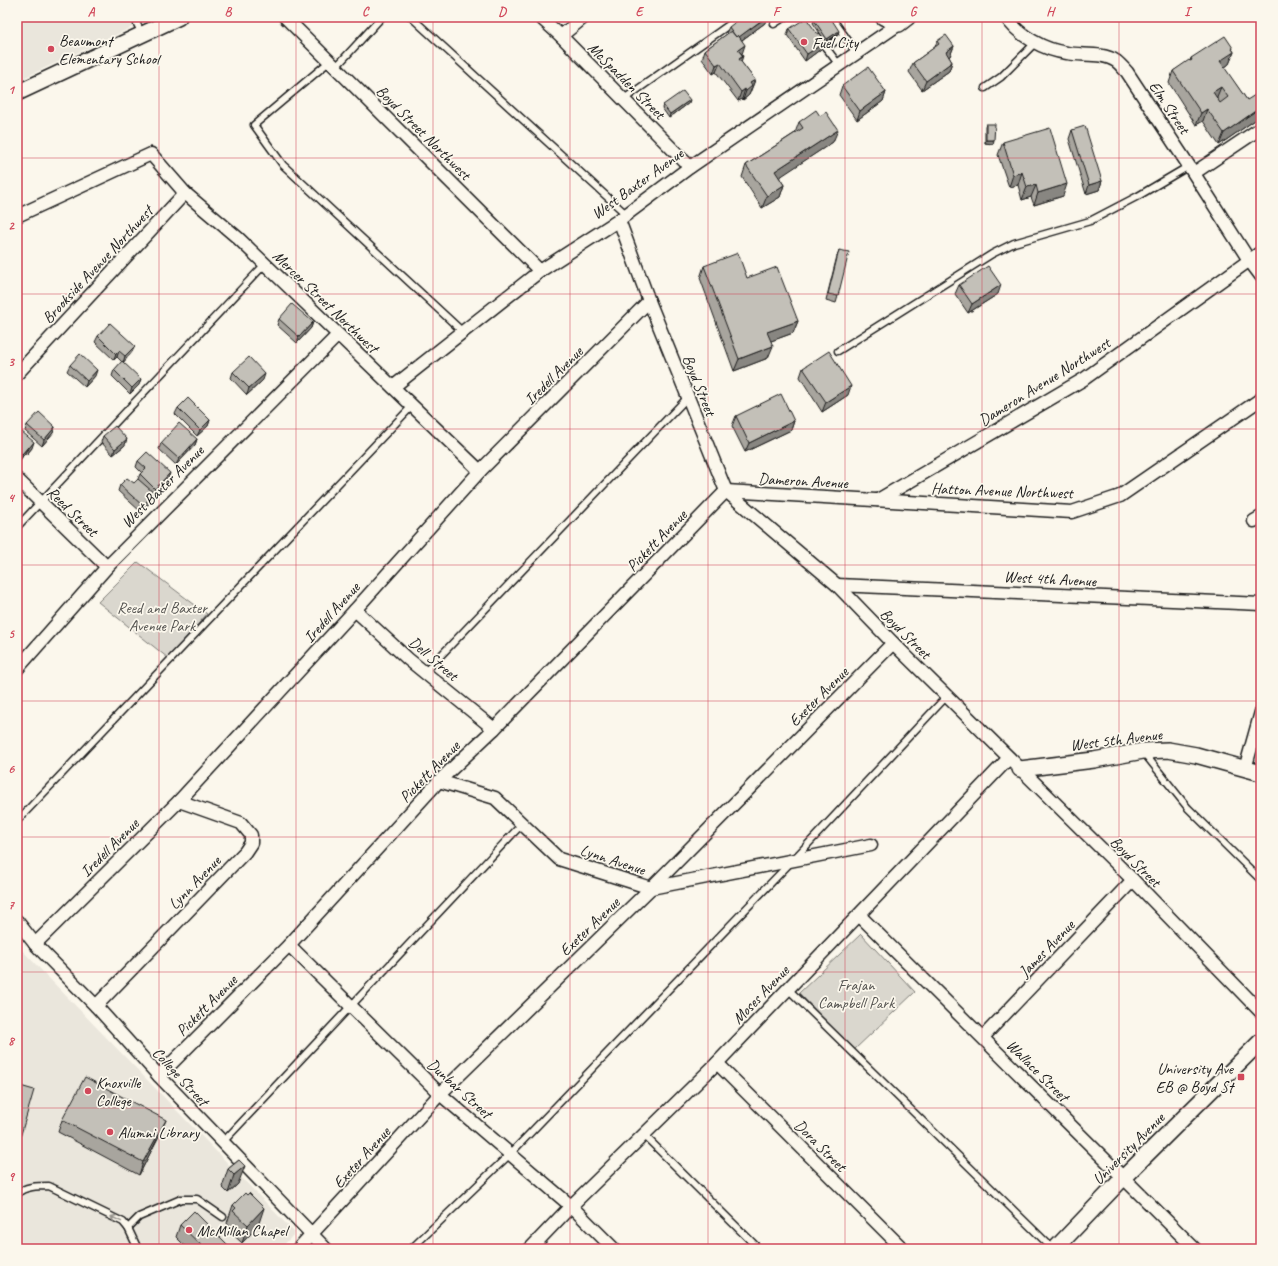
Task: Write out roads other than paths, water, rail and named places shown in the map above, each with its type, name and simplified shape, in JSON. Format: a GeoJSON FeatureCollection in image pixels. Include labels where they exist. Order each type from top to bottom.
{"type":"FeatureCollection","features":[{"type":"Feature","properties":{"kind":"street"},"geometry":{"type":"LineString","coordinates":[[17,93],[179,17]]}},
{"type":"Feature","properties":{"kind":"street","name":"Boyd Street Northwest"},"geometry":{"type":"LineString","coordinates":[[285,17],[540,271]]}},
{"type":"Feature","properties":{"kind":"street","name":"McSpadden Street"},"geometry":{"type":"LineString","coordinates":[[540,17],[561,36],[690,167]]}},
{"type":"Feature","properties":{"kind":"street"},"geometry":{"type":"LineString","coordinates":[[561,36],[584,17]]}},
{"type":"Feature","properties":{"kind":"street"},"geometry":{"type":"LineString","coordinates":[[883,17],[904,20]]}},
{"type":"Feature","properties":{"kind":"street","name":"Elm Street"},"geometry":{"type":"LineString","coordinates":[[1006,17],[1011,24],[1036,42],[1052,50],[1100,56],[1115,60],[1127,72],[1249,260],[1261,276]]}},
{"type":"Feature","properties":{"kind":"street","name":"West Baxter Avenue"},"geometry":{"type":"LineString","coordinates":[[393,387],[540,271],[623,217],[690,167],[904,20]]}},
{"type":"Feature","properties":{"kind":"street"},"geometry":{"type":"LineString","coordinates":[[1191,169],[1261,128]]}},
{"type":"Feature","properties":{"kind":"street","name":"Mercer Street Northwest"},"geometry":{"type":"LineString","coordinates":[[17,216],[151,154],[185,193],[238,238],[480,471]]}},
{"type":"Feature","properties":{"kind":"street","name":"Brookside Avenue Northwest"},"geometry":{"type":"LineString","coordinates":[[17,374],[185,193]]}},
{"type":"Feature","properties":{"kind":"street","name":"Boyd Street"},"geometry":{"type":"LineString","coordinates":[[623,217],[649,301],[726,491],[837,585],[893,643],[1133,880],[1261,1012]]}},
{"type":"Feature","properties":{"kind":"street","name":"Dameron Avenue Northwest"},"geometry":{"type":"LineString","coordinates":[[878,500],[1084,379],[1261,252]]}},
{"type":"Feature","properties":{"kind":"street","name":"Iredell Avenue"},"geometry":{"type":"LineString","coordinates":[[35,944],[179,801],[355,610],[480,471],[649,301]]}},
{"type":"Feature","properties":{"kind":"street","name":"West Baxter Avenue"},"geometry":{"type":"LineString","coordinates":[[17,669],[107,567],[338,335]]}},
{"type":"Feature","properties":{"kind":"street","name":"Hatton Avenue Northwest"},"geometry":{"type":"LineString","coordinates":[[878,500],[1072,512],[1120,496],[1261,399]]}},
{"type":"Feature","properties":{"kind":"street","name":"Reed Street"},"geometry":{"type":"LineString","coordinates":[[17,479],[107,567]]}},
{"type":"Feature","properties":{"kind":"street","name":"Dameron Avenue"},"geometry":{"type":"LineString","coordinates":[[726,491],[878,500]]}},
{"type":"Feature","properties":{"kind":"street","name":"Pickett Avenue"},"geometry":{"type":"LineString","coordinates":[[159,1076],[289,945],[439,781],[494,729],[726,491]]}},
{"type":"Feature","properties":{"kind":"street","name":"West 4th Avenue"},"geometry":{"type":"LineString","coordinates":[[837,585],[1261,604]]}},
{"type":"Feature","properties":{"kind":"street","name":"Dell Street"},"geometry":{"type":"LineString","coordinates":[[355,610],[408,659],[494,729]]}},
{"type":"Feature","properties":{"kind":"street","name":"Exeter Avenue"},"geometry":{"type":"LineString","coordinates":[[298,1249],[440,1094],[650,888],[893,643]]}},
{"type":"Feature","properties":{"kind":"street"},"geometry":{"type":"LineString","coordinates":[[1245,768],[1261,712]]}},
{"type":"Feature","properties":{"kind":"street","name":"West 5th Avenue"},"geometry":{"type":"LineString","coordinates":[[1020,769],[1094,760],[1144,751],[1168,750],[1196,755],[1261,773]]}},
{"type":"Feature","properties":{"kind":"street","name":"Moses Avenue"},"geometry":{"type":"LineString","coordinates":[[530,1249],[571,1206],[716,1063],[1010,758]]}},
{"type":"Feature","properties":{"kind":"street","name":"Lynn Avenue"},"geometry":{"type":"LineString","coordinates":[[439,781],[495,798],[558,858],[650,888],[872,846]]}},
{"type":"Feature","properties":{"kind":"street","name":"Lynn Avenue"},"geometry":{"type":"LineString","coordinates":[[96,1006],[245,852],[251,843],[251,835],[241,823],[179,801]]}},
{"type":"Feature","properties":{"kind":"street","name":"James Avenue"},"geometry":{"type":"LineString","coordinates":[[983,1037],[1133,880]]}},
{"type":"Feature","properties":{"kind":"street","name":"Wallace Street"},"geometry":{"type":"LineString","coordinates":[[859,915],[1124,1177],[1189,1247]]}},
{"type":"Feature","properties":{"kind":"street","name":"College Street"},"geometry":{"type":"LineString","coordinates":[[17,921],[35,944],[96,1006],[159,1076],[326,1249]]}},
{"type":"Feature","properties":{"kind":"street","name":"Dunbar Street"},"geometry":{"type":"LineString","coordinates":[[289,945],[440,1094],[571,1206],[614,1249]]}},
{"type":"Feature","properties":{"kind":"street","name":"University Avenue"},"geometry":{"type":"LineString","coordinates":[[1054,1249],[1261,1040]]}},
{"type":"Feature","properties":{"kind":"street","name":"Dora Street"},"geometry":{"type":"LineString","coordinates":[[716,1063],[903,1249]]}},
{"type":"Feature","properties":{"kind":"lane"},"geometry":{"type":"LineString","coordinates":[[137,17],[137,24],[142,34]]}},
{"type":"Feature","properties":{"kind":"lane"},"geometry":{"type":"LineString","coordinates":[[382,17],[332,64],[254,125],[283,165],[463,332]]}},
{"type":"Feature","properties":{"kind":"lane"},"geometry":{"type":"LineString","coordinates":[[411,17],[623,217]]}},
{"type":"Feature","properties":{"kind":"lane"},"geometry":{"type":"LineString","coordinates":[[624,100],[740,17]]}},
{"type":"Feature","properties":{"kind":"lane"},"geometry":{"type":"LineString","coordinates":[[774,24],[785,17]]}},
{"type":"Feature","properties":{"kind":"lane"},"geometry":{"type":"LineString","coordinates":[[831,17],[857,53]]}},
{"type":"Feature","properties":{"kind":"lane"},"geometry":{"type":"LineString","coordinates":[[812,29],[839,65]]}},
{"type":"Feature","properties":{"kind":"lane"},"geometry":{"type":"LineString","coordinates":[[826,48],[844,35]]}},
{"type":"Feature","properties":{"kind":"lane"},"geometry":{"type":"LineString","coordinates":[[985,88],[1001,77],[1036,42]]}},
{"type":"Feature","properties":{"kind":"lane"},"geometry":{"type":"LineString","coordinates":[[838,351],[992,254],[1014,243],[1090,221],[1191,169]]}},
{"type":"Feature","properties":{"kind":"lane"},"geometry":{"type":"LineString","coordinates":[[17,526],[265,264]]}},
{"type":"Feature","properties":{"kind":"lane"},"geometry":{"type":"LineString","coordinates":[[425,672],[688,397]]}},
{"type":"Feature","properties":{"kind":"lane"},"geometry":{"type":"LineString","coordinates":[[17,821],[412,406]]}},
{"type":"Feature","properties":{"kind":"lane"},"geometry":{"type":"LineString","coordinates":[[412,1249],[510,1154],[794,860],[947,696]]}},
{"type":"Feature","properties":{"kind":"lane"},"geometry":{"type":"LineString","coordinates":[[1144,751],[1188,808],[1261,880]]}},
{"type":"Feature","properties":{"kind":"lane"},"geometry":{"type":"LineString","coordinates":[[223,1142],[522,824]]}},
{"type":"Feature","properties":{"kind":"lane"},"geometry":{"type":"LineString","coordinates":[[788,989],[1054,1249]]}},
{"type":"Feature","properties":{"kind":"lane"},"geometry":{"type":"LineString","coordinates":[[644,1135],[759,1249]]}},
{"type":"Feature","properties":{"kind":"lane"},"geometry":{"type":"LineString","coordinates":[[17,1194],[20,1190],[40,1186],[49,1186],[123,1222],[128,1228],[138,1249]]}},
{"type":"Feature","properties":{"kind":"lane"},"geometry":{"type":"LineString","coordinates":[[128,1228],[139,1217],[181,1199],[196,1199],[223,1217]]}},
{"type":"Feature","properties":{"kind":"place","name":"Fuel City"},"geometry":{"type":"Point","coordinates":[804,42]}},
{"type":"Feature","properties":{"kind":"place","name":"Beaumont Elementary School"},"geometry":{"type":"Point","coordinates":[51,49]}},
{"type":"Feature","properties":{"kind":"place","name":"University Ave EB @ Boyd St"},"geometry":{"type":"Point","coordinates":[1241,1077]}},
{"type":"Feature","properties":{"kind":"place","name":"Knoxville College"},"geometry":{"type":"Point","coordinates":[88,1091]}},
{"type":"Feature","properties":{"kind":"place","name":"Alumni Library"},"geometry":{"type":"Point","coordinates":[110,1132]}},
{"type":"Feature","properties":{"kind":"place","name":"McMillan Chapel"},"geometry":{"type":"Point","coordinates":[189,1230]}},
{"type":"Feature","properties":{"kind":"park label","name":"Reed and Baxter Avenue Park"},"geometry":{"type":"Point","coordinates":[162,616]}},
{"type":"Feature","properties":{"kind":"park label","name":"Frajan Campbell Park"},"geometry":{"type":"Point","coordinates":[856,993]}}]}
